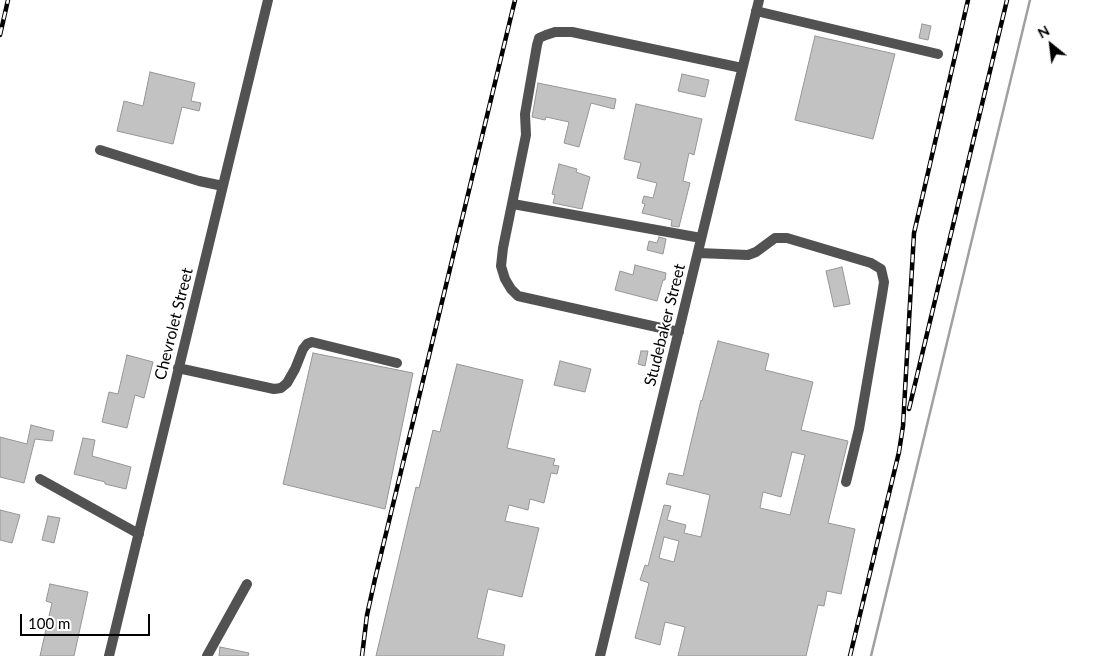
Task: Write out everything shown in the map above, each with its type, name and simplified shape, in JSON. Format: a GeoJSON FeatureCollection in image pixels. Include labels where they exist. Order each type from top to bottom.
{"type":"FeatureCollection","features":[{"type":"Feature","properties":{"kind":"lane","name":"Chevrolet Street"},"geometry":{"type":"LineString","coordinates":[[109,656],[268,0]]}},
{"type":"Feature","properties":{"kind":"lane","name":"Studebaker Street"},"geometry":{"type":"LineString","coordinates":[[600,656],[759,0]]}},
{"type":"Feature","properties":{"kind":"lane"},"geometry":{"type":"LineString","coordinates":[[756,12],[938,54]]}},
{"type":"Feature","properties":{"kind":"lane"},"geometry":{"type":"LineString","coordinates":[[679,332],[518,296],[505,279],[501,266],[503,248],[526,135],[525,114],[537,45],[539,38],[555,32],[572,32],[742,68]]}},
{"type":"Feature","properties":{"kind":"lane"},"geometry":{"type":"LineString","coordinates":[[100,150],[199,181],[222,186]]}},
{"type":"Feature","properties":{"kind":"lane"},"geometry":{"type":"LineString","coordinates":[[513,204],[702,238]]}},
{"type":"Feature","properties":{"kind":"lane"},"geometry":{"type":"LineString","coordinates":[[698,253],[748,255],[756,252],[775,238],[787,238],[871,263],[881,269],[884,282],[859,429],[846,482]]}},
{"type":"Feature","properties":{"kind":"lane"},"geometry":{"type":"LineString","coordinates":[[178,368],[274,389],[281,388],[287,383],[295,370],[303,349],[312,342],[397,363]]}},
{"type":"Feature","properties":{"kind":"lane"},"geometry":{"type":"LineString","coordinates":[[40,479],[139,534]]}},
{"type":"Feature","properties":{"kind":"lane"},"geometry":{"type":"LineString","coordinates":[[207,656],[247,584]]}},
{"type":"Feature","properties":{"kind":"building"},"geometry":{"type":"Polygon","coordinates":[[[922,24],[931,26],[928,40],[919,38],[922,24]]]}},
{"type":"Feature","properties":{"kind":"building"},"geometry":{"type":"Polygon","coordinates":[[[815,36],[895,54],[873,139],[795,120],[815,36]]]}},
{"type":"Feature","properties":{"kind":"building"},"geometry":{"type":"Polygon","coordinates":[[[150,72],[195,83],[191,101],[201,103],[199,111],[182,107],[173,144],[117,131],[124,101],[143,106],[150,72]]]}},
{"type":"Feature","properties":{"kind":"building"},"geometry":{"type":"Polygon","coordinates":[[[682,74],[709,80],[705,97],[678,91],[682,74]]]}},
{"type":"Feature","properties":{"kind":"building"},"geometry":{"type":"Polygon","coordinates":[[[538,83],[616,99],[614,109],[591,103],[579,147],[564,143],[569,122],[546,117],[545,120],[532,117],[538,83]]]}},
{"type":"Feature","properties":{"kind":"building"},"geometry":{"type":"Polygon","coordinates":[[[636,104],[702,119],[694,155],[689,153],[683,181],[690,183],[679,227],[671,226],[672,220],[642,213],[645,204],[642,203],[644,196],[653,198],[657,183],[637,178],[641,163],[624,159],[636,104]]]}},
{"type":"Feature","properties":{"kind":"building"},"geometry":{"type":"Polygon","coordinates":[[[559,164],[577,169],[576,172],[590,177],[582,209],[553,203],[555,195],[552,194],[559,164]]]}},
{"type":"Feature","properties":{"kind":"building"},"geometry":{"type":"Polygon","coordinates":[[[659,237],[666,239],[663,254],[647,250],[649,241],[657,243],[659,237]]]}},
{"type":"Feature","properties":{"kind":"building"},"geometry":{"type":"Polygon","coordinates":[[[635,265],[666,273],[657,301],[615,290],[620,271],[633,275],[635,265]]]}},
{"type":"Feature","properties":{"kind":"building"},"geometry":{"type":"Polygon","coordinates":[[[842,267],[850,304],[834,307],[826,271],[842,267]]]}},
{"type":"Feature","properties":{"kind":"building"},"geometry":{"type":"Polygon","coordinates":[[[718,341],[769,354],[765,370],[813,382],[801,430],[848,441],[828,523],[855,529],[841,594],[827,591],[824,606],[818,605],[806,656],[678,656],[685,627],[665,622],[660,645],[635,638],[649,583],[640,580],[645,565],[648,566],[664,505],[671,506],[667,520],[686,525],[684,533],[701,537],[710,495],[666,484],[669,473],[683,476],[718,341]],[[792,452],[781,497],[763,492],[760,508],[790,515],[805,455],[792,452]],[[664,537],[659,558],[674,562],[679,541],[664,537]]]}},
{"type":"Feature","properties":{"kind":"building"},"geometry":{"type":"Polygon","coordinates":[[[641,351],[648,351],[645,366],[638,364],[641,351]]]}},
{"type":"Feature","properties":{"kind":"building"},"geometry":{"type":"Polygon","coordinates":[[[313,353],[413,373],[385,509],[283,484],[313,353]]]}},
{"type":"Feature","properties":{"kind":"building"},"geometry":{"type":"Polygon","coordinates":[[[127,355],[153,362],[144,398],[135,395],[127,428],[102,422],[109,392],[118,394],[127,355]]]}},
{"type":"Feature","properties":{"kind":"building"},"geometry":{"type":"Polygon","coordinates":[[[560,361],[591,369],[585,392],[554,385],[560,361]]]}},
{"type":"Feature","properties":{"kind":"building"},"geometry":{"type":"Polygon","coordinates":[[[457,364],[523,380],[507,448],[555,459],[553,465],[559,466],[557,474],[551,473],[544,503],[530,499],[528,510],[509,505],[505,521],[539,528],[522,597],[488,589],[477,638],[505,645],[503,656],[376,656],[416,487],[419,488],[433,430],[440,432],[457,364]]]}},
{"type":"Feature","properties":{"kind":"building"},"geometry":{"type":"Polygon","coordinates":[[[31,425],[54,431],[52,441],[35,439],[24,483],[0,477],[0,437],[27,444],[31,425]]]}},
{"type":"Feature","properties":{"kind":"building"},"geometry":{"type":"Polygon","coordinates":[[[83,438],[95,440],[92,456],[131,467],[126,489],[74,474],[83,438]]]}},
{"type":"Feature","properties":{"kind":"building"},"geometry":{"type":"Polygon","coordinates":[[[0,510],[20,515],[12,543],[0,540],[0,510]]]}},
{"type":"Feature","properties":{"kind":"building"},"geometry":{"type":"Polygon","coordinates":[[[48,516],[60,518],[54,543],[42,540],[48,516]]]}},
{"type":"Feature","properties":{"kind":"building"},"geometry":{"type":"Polygon","coordinates":[[[50,584],[88,592],[74,656],[40,656],[52,603],[46,601],[50,584]]]}},
{"type":"Feature","properties":{"kind":"building"},"geometry":{"type":"Polygon","coordinates":[[[220,647],[249,653],[248,656],[219,656],[220,647]]]}},
{"type":"Feature","properties":{"kind":"waterway"},"geometry":{"type":"LineString","coordinates":[[871,656],[1030,0]]}},
{"type":"Feature","properties":{"kind":"railway"},"geometry":{"type":"LineString","coordinates":[[0,35],[8,0]]}},
{"type":"Feature","properties":{"kind":"railway"},"geometry":{"type":"LineString","coordinates":[[362,656],[367,615],[375,579],[515,0]]}},
{"type":"Feature","properties":{"kind":"railway"},"geometry":{"type":"LineString","coordinates":[[850,656],[899,452],[903,426],[914,233],[968,0]]}},
{"type":"Feature","properties":{"kind":"railway"},"geometry":{"type":"LineString","coordinates":[[909,409],[1007,0]]}}]}
